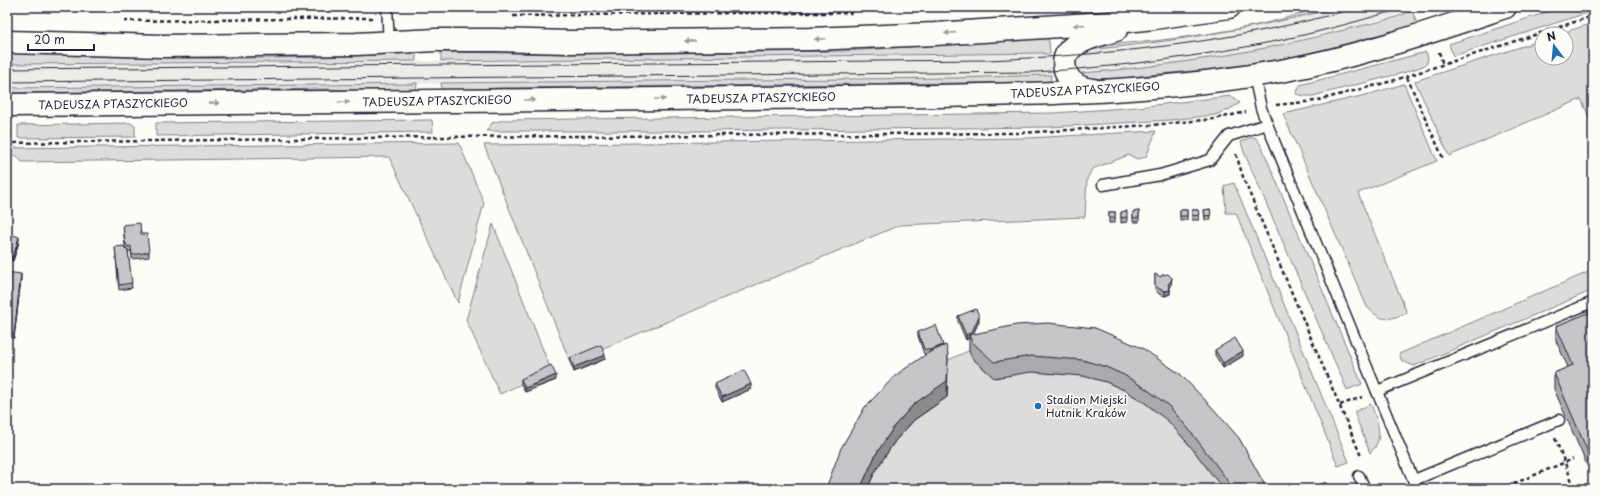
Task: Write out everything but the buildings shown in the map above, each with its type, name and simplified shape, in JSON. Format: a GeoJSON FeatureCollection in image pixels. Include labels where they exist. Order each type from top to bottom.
{"type":"FeatureCollection","features":[{"type":"Feature","properties":{"kind":"main road","name":"TADEUSZA PTASZYCKIEGO"},"geometry":{"type":"LineString","coordinates":[[7,105],[804,98],[1100,91],[1176,85],[1288,69],[1411,38],[1505,7]]}},
{"type":"Feature","properties":{"kind":"main road"},"geometry":{"type":"LineString","coordinates":[[7,42],[163,46],[389,43],[444,40],[568,42],[862,38],[1044,27],[1154,18],[1216,8]]}},
{"type":"Feature","properties":{"kind":"main road"},"geometry":{"type":"LineString","coordinates":[[1100,91],[1083,88],[1070,80],[1064,64],[1067,52],[1076,44],[1154,18]]}},
{"type":"Feature","properties":{"kind":"lane"},"geometry":{"type":"LineString","coordinates":[[387,7],[389,43]]}},
{"type":"Feature","properties":{"kind":"lane"},"geometry":{"type":"LineString","coordinates":[[1254,75],[1261,108],[1267,124],[1416,485],[1559,420]]}},
{"type":"Feature","properties":{"kind":"lane"},"geometry":{"type":"LineString","coordinates":[[1103,185],[1160,175],[1210,160],[1229,136],[1267,124]]}},
{"type":"Feature","properties":{"kind":"lane"},"geometry":{"type":"LineString","coordinates":[[1377,391],[1593,302]]}},
{"type":"Feature","properties":{"kind":"lane"},"geometry":{"type":"LineString","coordinates":[[1359,476],[1365,489]]}},
{"type":"Feature","properties":{"kind":"path"},"geometry":{"type":"LineString","coordinates":[[506,16],[859,13]]}},
{"type":"Feature","properties":{"kind":"path"},"geometry":{"type":"LineString","coordinates":[[1277,105],[1315,101],[1407,77],[1593,16]]}},
{"type":"Feature","properties":{"kind":"path"},"geometry":{"type":"LineString","coordinates":[[118,22],[132,20],[377,18]]}},
{"type":"Feature","properties":{"kind":"path"},"geometry":{"type":"LineString","coordinates":[[1407,77],[1443,158]]}},
{"type":"Feature","properties":{"kind":"path"},"geometry":{"type":"LineString","coordinates":[[7,143],[437,137],[1019,133],[1152,125],[1225,117],[1247,111]]}},
{"type":"Feature","properties":{"kind":"path"},"geometry":{"type":"LineString","coordinates":[[1225,117],[1229,136],[1244,180],[1361,456]]}},
{"type":"Feature","properties":{"kind":"path"},"geometry":{"type":"LineString","coordinates":[[1340,405],[1377,391]]}},
{"type":"Feature","properties":{"kind":"path"},"geometry":{"type":"LineString","coordinates":[[1549,425],[1575,489]]}},
{"type":"Feature","properties":{"kind":"path"},"geometry":{"type":"LineString","coordinates":[[1501,489],[1573,459]]}},
{"type":"Feature","properties":{"kind":"shaded area"},"geometry":{"type":"Polygon","coordinates":[[[1319,7],[1341,7],[1246,28],[1199,36],[1238,29],[1279,20],[1319,7]]]}},
{"type":"Feature","properties":{"kind":"shaded area"},"geometry":{"type":"Polygon","coordinates":[[[1341,7],[1422,7],[1363,25],[1250,52],[1174,64],[1045,76],[7,88],[7,64],[443,61],[1044,54],[1127,47],[1212,35],[1341,7]]]}},
{"type":"Feature","properties":{"kind":"shaded area"},"geometry":{"type":"Polygon","coordinates":[[[1563,7],[1593,7],[1593,11],[1546,26],[1534,26],[1534,30],[1453,56],[1449,44],[1563,7]]]}},
{"type":"Feature","properties":{"kind":"shaded area"},"geometry":{"type":"Polygon","coordinates":[[[1412,10],[1417,24],[1337,46],[1277,60],[1215,69],[1115,79],[1084,77],[1082,73],[1182,62],[1282,45],[1382,21],[1400,16],[1412,10]]]}},
{"type":"Feature","properties":{"kind":"shaded area"},"geometry":{"type":"Polygon","coordinates":[[[1593,23],[1593,126],[1581,99],[1449,156],[1415,81],[1534,43],[1534,66],[1574,66],[1574,29],[1593,23]]]}},
{"type":"Feature","properties":{"kind":"shaded area"},"geometry":{"type":"Polygon","coordinates":[[[1195,36],[1151,43],[1087,50],[1195,36]]]}},
{"type":"Feature","properties":{"kind":"shaded area"},"geometry":{"type":"Polygon","coordinates":[[[1046,38],[1049,41],[1050,54],[441,61],[441,52],[570,54],[846,51],[1046,38]]]}},
{"type":"Feature","properties":{"kind":"shaded area"},"geometry":{"type":"Polygon","coordinates":[[[1426,52],[1428,58],[1427,63],[1406,72],[1313,96],[1296,94],[1300,85],[1426,52]]]}},
{"type":"Feature","properties":{"kind":"shaded area"},"geometry":{"type":"Polygon","coordinates":[[[7,53],[109,57],[263,58],[365,56],[416,53],[416,61],[7,64],[7,53]]]}},
{"type":"Feature","properties":{"kind":"shaded area"},"geometry":{"type":"Polygon","coordinates":[[[1051,75],[1050,82],[502,88],[442,91],[441,83],[957,78],[1051,75]]]}},
{"type":"Feature","properties":{"kind":"shaded area"},"geometry":{"type":"Polygon","coordinates":[[[417,83],[416,91],[329,89],[7,93],[7,88],[417,83]]]}},
{"type":"Feature","properties":{"kind":"shaded area"},"geometry":{"type":"Polygon","coordinates":[[[1404,84],[1437,161],[1358,193],[1407,313],[1386,319],[1377,316],[1367,307],[1283,114],[1370,94],[1404,84]]]}},
{"type":"Feature","properties":{"kind":"shaded area"},"geometry":{"type":"Polygon","coordinates":[[[1231,96],[1240,103],[1215,115],[1170,120],[1050,127],[695,131],[486,131],[492,123],[504,120],[1054,113],[1139,107],[1231,96]]]}},
{"type":"Feature","properties":{"kind":"shaded area"},"geometry":{"type":"Polygon","coordinates":[[[432,120],[433,132],[156,136],[156,123],[432,120]]]}},
{"type":"Feature","properties":{"kind":"shaded area"},"geometry":{"type":"Polygon","coordinates":[[[131,123],[135,126],[135,137],[18,138],[18,125],[131,123]]]}},
{"type":"Feature","properties":{"kind":"shaded area"},"geometry":{"type":"Polygon","coordinates":[[[1156,131],[1146,157],[1137,159],[1129,155],[1092,169],[1087,179],[1085,217],[900,225],[570,362],[484,145],[1028,138],[1156,131]]]}},
{"type":"Feature","properties":{"kind":"shaded area"},"geometry":{"type":"Polygon","coordinates":[[[1251,137],[1256,138],[1261,145],[1362,384],[1347,390],[1244,152],[1241,142],[1251,137]]]}},
{"type":"Feature","properties":{"kind":"shaded area"},"geometry":{"type":"Polygon","coordinates":[[[459,143],[484,203],[458,303],[389,157],[22,162],[17,156],[7,156],[7,148],[459,143]]]}},
{"type":"Feature","properties":{"kind":"shaded area"},"geometry":{"type":"Polygon","coordinates":[[[1234,183],[1349,462],[1338,466],[1236,213],[1226,213],[1224,186],[1234,183]]]}},
{"type":"Feature","properties":{"kind":"shaded area"},"geometry":{"type":"Polygon","coordinates":[[[493,224],[551,370],[500,394],[466,320],[493,224]]]}},
{"type":"Feature","properties":{"kind":"shaded area"},"geometry":{"type":"Polygon","coordinates":[[[1593,270],[1593,290],[1414,366],[1402,361],[1399,354],[1593,270]]]}},
{"type":"Feature","properties":{"kind":"shaded area","name":"Stadion Miejski Hutnik Kraków"},"geometry":{"type":"Polygon","coordinates":[[[1095,344],[1258,489],[832,489],[928,369],[973,349],[1095,344]]]}},
{"type":"Feature","properties":{"kind":"shaded area"},"geometry":{"type":"Polygon","coordinates":[[[1371,404],[1378,424],[1379,435],[1376,446],[1370,453],[1354,412],[1371,404]]]}},
{"type":"Feature","properties":{"kind":"tram line"},"geometry":{"type":"LineString","coordinates":[[7,69],[987,60],[1034,58],[1082,55],[1175,45],[1222,38],[1314,19],[1360,7]]}},
{"type":"Feature","properties":{"kind":"tram line"},"geometry":{"type":"LineString","coordinates":[[7,82],[1035,72],[1128,64],[1251,46],[1313,33],[1407,7]]}},
{"type":"Feature","properties":{"kind":"place","name":"Stadion Miejski Hutnik Kraków"},"geometry":{"type":"Point","coordinates":[1038,406]}}]}
